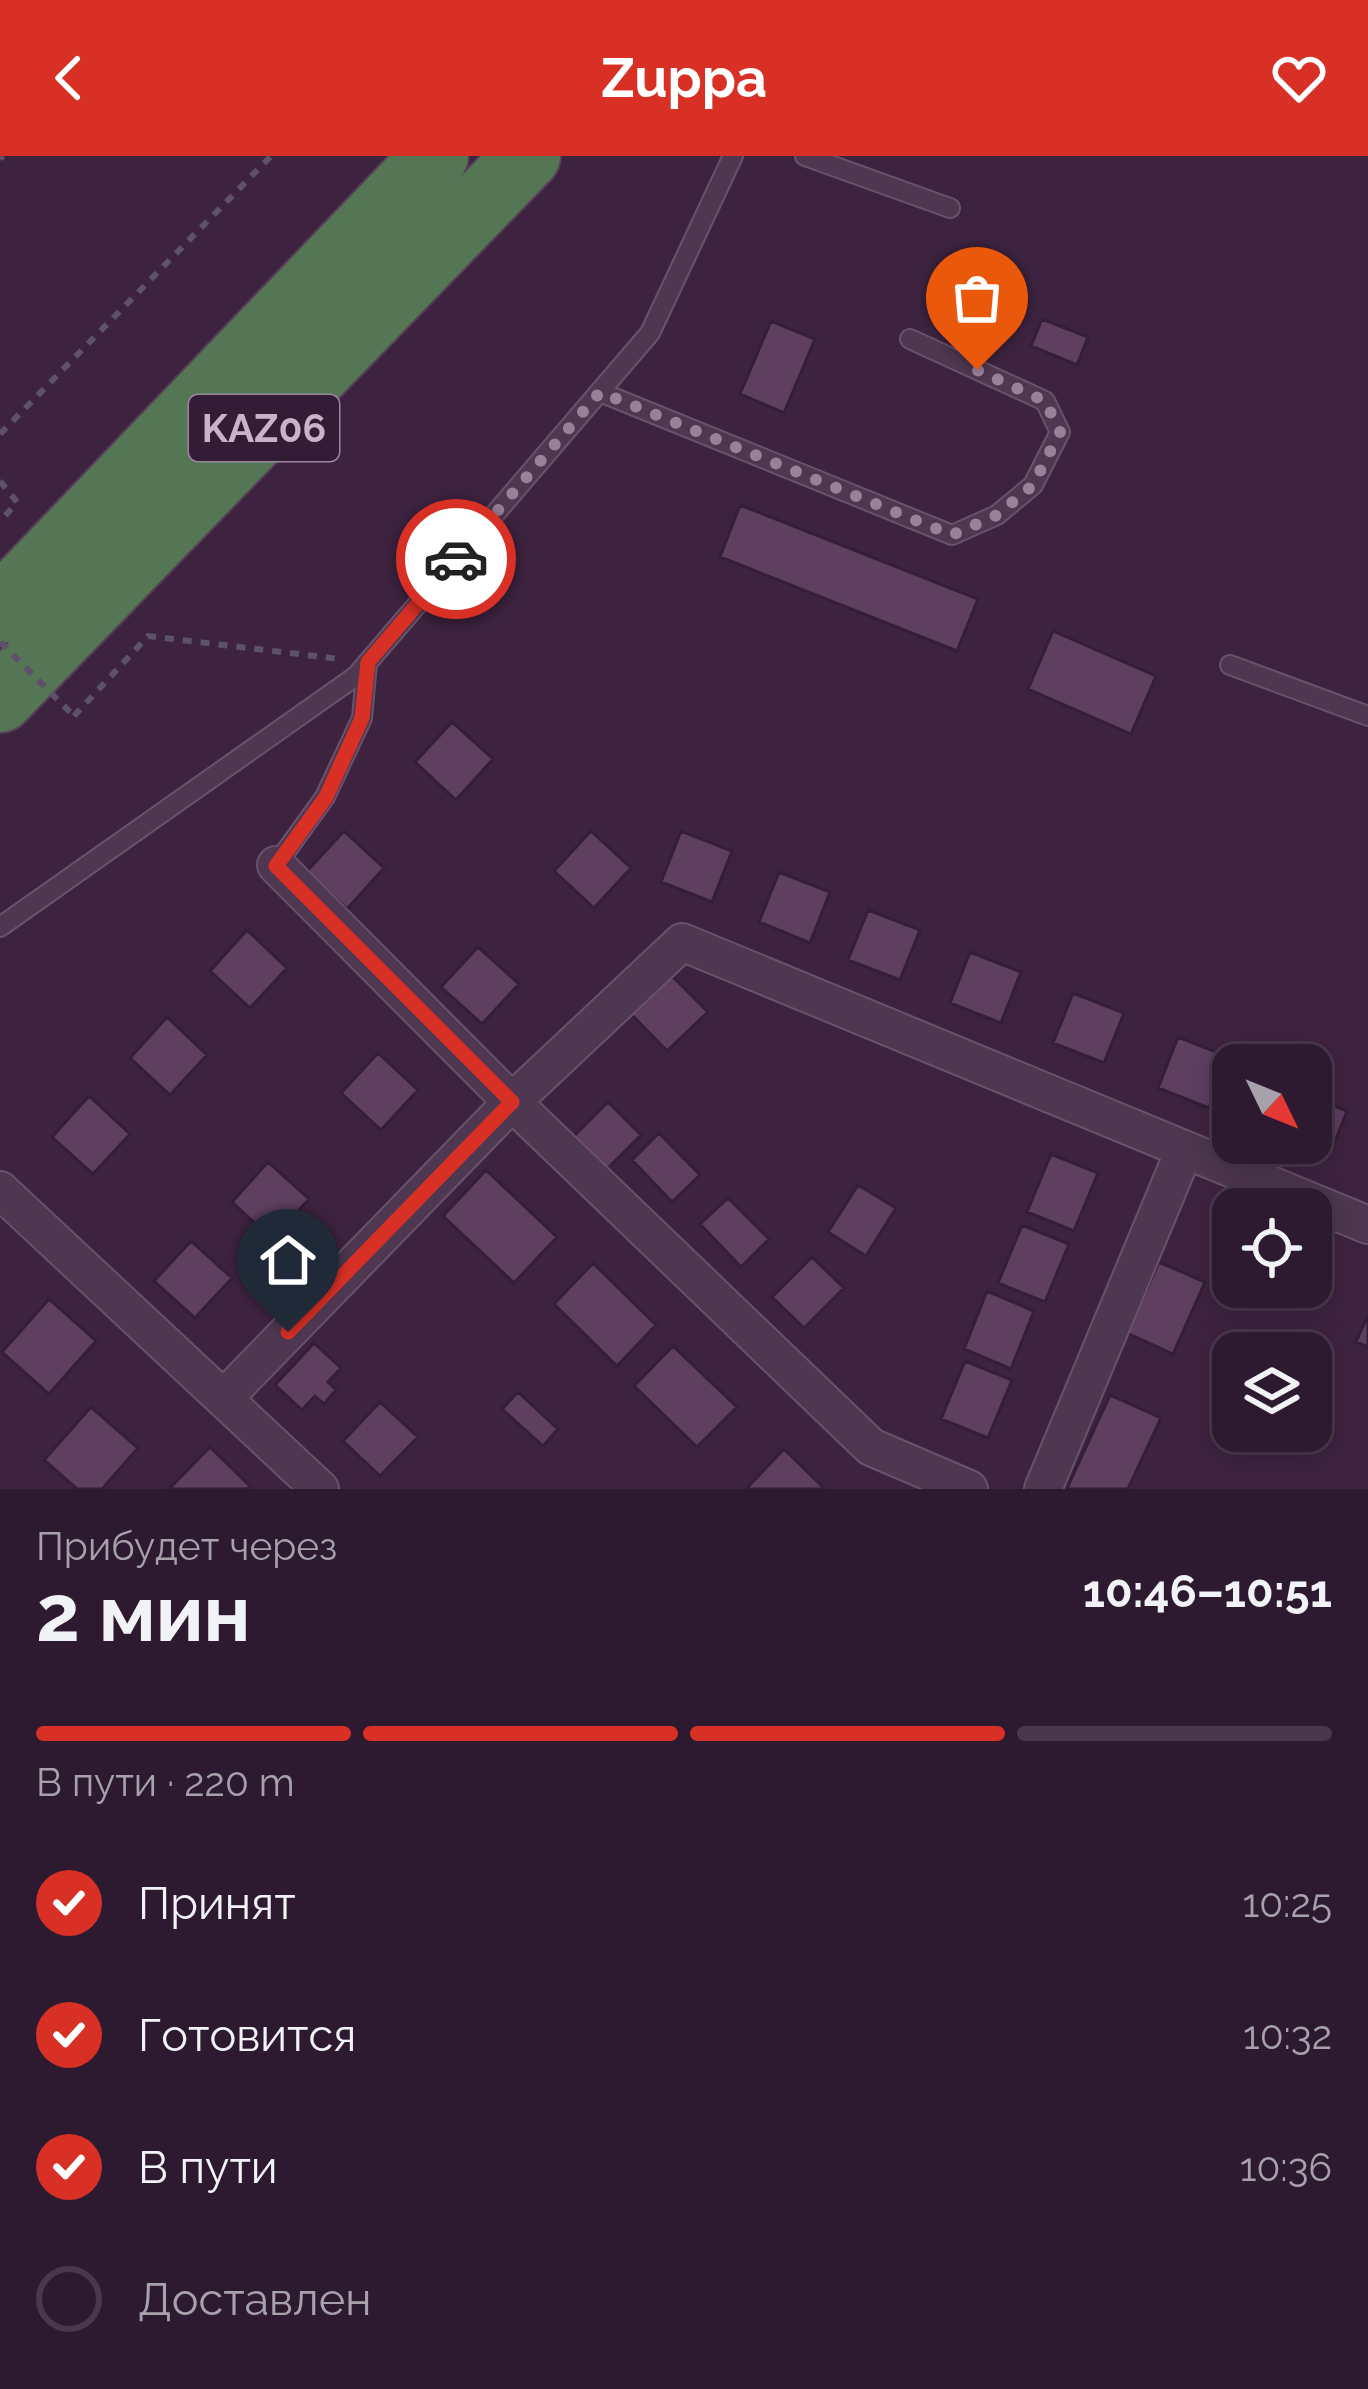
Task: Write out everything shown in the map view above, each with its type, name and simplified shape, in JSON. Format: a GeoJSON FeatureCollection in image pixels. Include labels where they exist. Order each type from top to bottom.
{"type":"FeatureCollection","features":[{"type":"Feature","properties":{"kind":"highway","name":"KAZ06"},"geometry":{"type":"LineString","coordinates":[[0,610],[435,156]]}},
{"type":"Feature","properties":{"kind":"highway","name":"KAZ06"},"geometry":{"type":"LineString","coordinates":[[0,699],[527,156]]}},
{"type":"Feature","properties":{"kind":"street"},"geometry":{"type":"LineString","coordinates":[[276,866],[512,1102],[871,1447],[969,1489]]}},
{"type":"Feature","properties":{"kind":"street"},"geometry":{"type":"LineString","coordinates":[[224,1398],[512,1102],[682,942],[1368,1225]]}},
{"type":"Feature","properties":{"kind":"street"},"geometry":{"type":"LineString","coordinates":[[1043,1489],[1184,1151]]}},
{"type":"Feature","properties":{"kind":"street"},"geometry":{"type":"LineString","coordinates":[[0,1190],[320,1489]]}},
{"type":"Feature","properties":{"kind":"lane"},"geometry":{"type":"LineString","coordinates":[[0,927],[356,676],[650,333],[733,156]]}},
{"type":"Feature","properties":{"kind":"lane"},"geometry":{"type":"LineString","coordinates":[[805,156],[950,208]]}},
{"type":"Feature","properties":{"kind":"lane"},"geometry":{"type":"LineString","coordinates":[[600,392],[952,535],[997,515],[1033,485],[1060,432],[1045,401],[910,338]]}},
{"type":"Feature","properties":{"kind":"lane"},"geometry":{"type":"LineString","coordinates":[[276,866],[326,797],[362,718],[368,662]]}},
{"type":"Feature","properties":{"kind":"lane"},"geometry":{"type":"LineString","coordinates":[[1230,665],[1368,716]]}},
{"type":"Feature","properties":{"kind":"path"},"geometry":{"type":"LineString","coordinates":[[0,434],[271,156]]}},
{"type":"Feature","properties":{"kind":"path"},"geometry":{"type":"LineString","coordinates":[[0,481],[17,502],[0,522]]}},
{"type":"Feature","properties":{"kind":"path"},"geometry":{"type":"LineString","coordinates":[[0,642],[74,716],[148,636],[368,662]]}},
{"type":"Feature","properties":{"kind":"building"},"geometry":{"type":"Polygon","coordinates":[[[1042,319],[1088,337],[1077,365],[1031,346],[1042,319]]]}},
{"type":"Feature","properties":{"kind":"building"},"geometry":{"type":"Polygon","coordinates":[[[771,321],[815,339],[784,413],[740,394],[771,321]]]}},
{"type":"Feature","properties":{"kind":"building"},"geometry":{"type":"Polygon","coordinates":[[[740,505],[978,599],[957,651],[720,557],[740,505]]]}},
{"type":"Feature","properties":{"kind":"building"},"geometry":{"type":"Polygon","coordinates":[[[1053,631],[1156,676],[1131,734],[1028,689],[1053,631]]]}},
{"type":"Feature","properties":{"kind":"building"},"geometry":{"type":"Polygon","coordinates":[[[452,722],[493,759],[456,800],[415,762],[452,722]]]}},
{"type":"Feature","properties":{"kind":"building"},"geometry":{"type":"Polygon","coordinates":[[[344,831],[384,868],[347,909],[307,871],[344,831]]]}},
{"type":"Feature","properties":{"kind":"building"},"geometry":{"type":"Polygon","coordinates":[[[591,831],[631,868],[594,908],[554,871],[591,831]]]}},
{"type":"Feature","properties":{"kind":"building"},"geometry":{"type":"Polygon","coordinates":[[[681,831],[732,851],[712,902],[661,882],[681,831]]]}},
{"type":"Feature","properties":{"kind":"building"},"geometry":{"type":"Polygon","coordinates":[[[779,872],[830,892],[810,943],[759,922],[779,872]]]}},
{"type":"Feature","properties":{"kind":"building"},"geometry":{"type":"Polygon","coordinates":[[[868,910],[920,930],[900,980],[848,960],[868,910]]]}},
{"type":"Feature","properties":{"kind":"building"},"geometry":{"type":"Polygon","coordinates":[[[247,930],[287,968],[250,1008],[210,971],[247,930]]]}},
{"type":"Feature","properties":{"kind":"building"},"geometry":{"type":"Polygon","coordinates":[[[478,947],[519,984],[482,1024],[441,987],[478,947]]]}},
{"type":"Feature","properties":{"kind":"building"},"geometry":{"type":"Polygon","coordinates":[[[970,952],[1021,972],[1001,1023],[950,1003],[970,952]]]}},
{"type":"Feature","properties":{"kind":"building"},"geometry":{"type":"Polygon","coordinates":[[[667,971],[708,1012],[667,1051],[627,1010],[667,971]]]}},
{"type":"Feature","properties":{"kind":"building"},"geometry":{"type":"Polygon","coordinates":[[[1073,993],[1124,1013],[1104,1063],[1053,1043],[1073,993]]]}},
{"type":"Feature","properties":{"kind":"building"},"geometry":{"type":"Polygon","coordinates":[[[167,1017],[207,1055],[170,1095],[130,1058],[167,1017]]]}},
{"type":"Feature","properties":{"kind":"building"},"geometry":{"type":"Polygon","coordinates":[[[1178,1037],[1212,1050],[1209,1108],[1158,1088],[1178,1037]]]}},
{"type":"Feature","properties":{"kind":"building"},"geometry":{"type":"Polygon","coordinates":[[[378,1053],[418,1090],[381,1130],[341,1093],[378,1053]]]}},
{"type":"Feature","properties":{"kind":"building"},"geometry":{"type":"Polygon","coordinates":[[[89,1096],[130,1134],[93,1174],[52,1137],[89,1096]]]}},
{"type":"Feature","properties":{"kind":"building"},"geometry":{"type":"Polygon","coordinates":[[[608,1102],[641,1135],[602,1174],[569,1141],[608,1102]]]}},
{"type":"Feature","properties":{"kind":"building"},"geometry":{"type":"Polygon","coordinates":[[[1332,1105],[1347,1111],[1332,1149],[1332,1105]]]}},
{"type":"Feature","properties":{"kind":"building"},"geometry":{"type":"Polygon","coordinates":[[[659,1133],[700,1175],[672,1202],[632,1160],[659,1133]]]}},
{"type":"Feature","properties":{"kind":"building"},"geometry":{"type":"Polygon","coordinates":[[[1051,1154],[1098,1173],[1074,1231],[1027,1212],[1051,1154]]]}},
{"type":"Feature","properties":{"kind":"building"},"geometry":{"type":"Polygon","coordinates":[[[268,1162],[309,1199],[272,1239],[232,1202],[268,1162]]]}},
{"type":"Feature","properties":{"kind":"building"},"geometry":{"type":"Polygon","coordinates":[[[486,1170],[557,1237],[514,1283],[443,1216],[486,1170]]]}},
{"type":"Feature","properties":{"kind":"building"},"geometry":{"type":"Polygon","coordinates":[[[858,1185],[896,1208],[866,1256],[828,1232],[858,1185]]]}},
{"type":"Feature","properties":{"kind":"building"},"geometry":{"type":"Polygon","coordinates":[[[728,1198],[769,1239],[741,1267],[700,1224],[728,1198]]]}},
{"type":"Feature","properties":{"kind":"building"},"geometry":{"type":"Polygon","coordinates":[[[1022,1225],[1069,1244],[1045,1302],[998,1283],[1022,1225]]]}},
{"type":"Feature","properties":{"kind":"building"},"geometry":{"type":"Polygon","coordinates":[[[191,1241],[232,1278],[195,1318],[154,1281],[191,1241]]]}},
{"type":"Feature","properties":{"kind":"building"},"geometry":{"type":"Polygon","coordinates":[[[812,1257],[844,1288],[804,1328],[772,1297],[812,1257]]]}},
{"type":"Feature","properties":{"kind":"building"},"geometry":{"type":"Polygon","coordinates":[[[1159,1262],[1205,1282],[1173,1354],[1127,1333],[1159,1262]]]}},
{"type":"Feature","properties":{"kind":"building"},"geometry":{"type":"Polygon","coordinates":[[[593,1263],[656,1325],[617,1366],[554,1304],[593,1263]]]}},
{"type":"Feature","properties":{"kind":"building"},"geometry":{"type":"Polygon","coordinates":[[[987,1291],[1034,1311],[1011,1369],[964,1349],[987,1291]]]}},
{"type":"Feature","properties":{"kind":"building"},"geometry":{"type":"Polygon","coordinates":[[[49,1299],[96,1341],[49,1394],[2,1352],[49,1299]]]}},
{"type":"Feature","properties":{"kind":"building"},"geometry":{"type":"Polygon","coordinates":[[[1368,1315],[1368,1347],[1356,1342],[1368,1315]]]}},
{"type":"Feature","properties":{"kind":"building"},"geometry":{"type":"Polygon","coordinates":[[[314,1343],[341,1368],[328,1382],[336,1390],[324,1404],[315,1396],[302,1410],[275,1385],[314,1343]]]}},
{"type":"Feature","properties":{"kind":"building"},"geometry":{"type":"Polygon","coordinates":[[[673,1346],[737,1407],[697,1447],[634,1386],[673,1346]]]}},
{"type":"Feature","properties":{"kind":"building"},"geometry":{"type":"Polygon","coordinates":[[[965,1361],[1012,1380],[988,1438],[941,1419],[965,1361]]]}},
{"type":"Feature","properties":{"kind":"building"},"geometry":{"type":"Polygon","coordinates":[[[518,1392],[558,1429],[543,1446],[502,1409],[518,1392]]]}},
{"type":"Feature","properties":{"kind":"building"},"geometry":{"type":"Polygon","coordinates":[[[1110,1395],[1161,1418],[1128,1489],[1069,1489],[1067,1488],[1110,1395]]]}},
{"type":"Feature","properties":{"kind":"building"},"geometry":{"type":"Polygon","coordinates":[[[380,1402],[418,1437],[380,1476],[343,1441],[380,1402]]]}},
{"type":"Feature","properties":{"kind":"building"},"geometry":{"type":"Polygon","coordinates":[[[91,1407],[138,1448],[102,1489],[77,1489],[44,1460],[91,1407]]]}},
{"type":"Feature","properties":{"kind":"building"},"geometry":{"type":"Polygon","coordinates":[[[210,1447],[250,1486],[169,1489],[210,1447]]]}},
{"type":"Feature","properties":{"kind":"building"},"geometry":{"type":"Polygon","coordinates":[[[784,1449],[825,1489],[746,1489],[784,1449]]]}},
{"type":"Feature","properties":{"kind":"way so far"},"geometry":{"type":"LineString","coordinates":[[456,559],[600,392],[952,535],[997,515],[1033,485],[1060,432],[1045,401],[977,370]]}},
{"type":"Feature","properties":{"kind":"route"},"geometry":{"type":"LineString","coordinates":[[288,1332],[512,1102],[276,866],[326,797],[362,718],[368,662],[456,559]]}}]}
